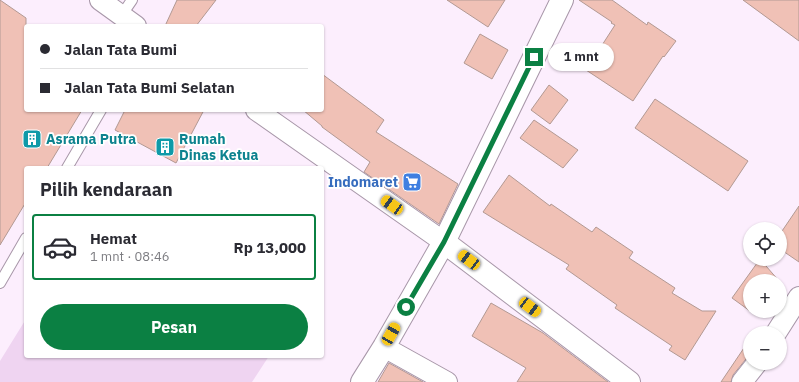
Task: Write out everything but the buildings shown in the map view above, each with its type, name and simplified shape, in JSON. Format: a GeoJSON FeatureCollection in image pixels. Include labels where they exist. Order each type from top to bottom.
{"type":"FeatureCollection","features":[{"type":"Feature","properties":{"kind":"street"},"geometry":{"type":"LineString","coordinates":[[100,0],[130,14]]}},
{"type":"Feature","properties":{"kind":"street"},"geometry":{"type":"LineString","coordinates":[[362,382],[384,347],[444,242],[562,0]]}},
{"type":"Feature","properties":{"kind":"street"},"geometry":{"type":"LineString","coordinates":[[259,112],[444,242],[630,382]]}},
{"type":"Feature","properties":{"kind":"street"},"geometry":{"type":"LineString","coordinates":[[780,326],[799,297]]}},
{"type":"Feature","properties":{"kind":"street"},"geometry":{"type":"LineString","coordinates":[[384,347],[447,382]]}},
{"type":"Feature","properties":{"kind":"street"},"geometry":{"type":"LineString","coordinates":[[742,382],[751,370]]}},
{"type":"Feature","properties":{"kind":"lane"},"geometry":{"type":"LineString","coordinates":[[68,166],[100,112]]}},
{"type":"Feature","properties":{"kind":"lane"},"geometry":{"type":"LineString","coordinates":[[0,283],[24,241]]}},
{"type":"Feature","properties":{"kind":"shaded area"},"geometry":{"type":"Polygon","coordinates":[[[24,322],[24,358],[268,358],[252,382],[0,382],[0,361],[24,322]]]}},
{"type":"Feature","properties":{"kind":"place","name":"Asrama Putra"},"geometry":{"type":"Point","coordinates":[32,139]}},
{"type":"Feature","properties":{"kind":"place","name":"Rumah Dinas Ketua"},"geometry":{"type":"Point","coordinates":[165,147]}},
{"type":"Feature","properties":{"kind":"place","name":"Indomaret"},"geometry":{"type":"Point","coordinates":[412,182]}},
{"type":"Feature","properties":{"kind":"route"},"geometry":{"type":"LineString","coordinates":[[406,307],[444,242],[534,57]]}}]}
